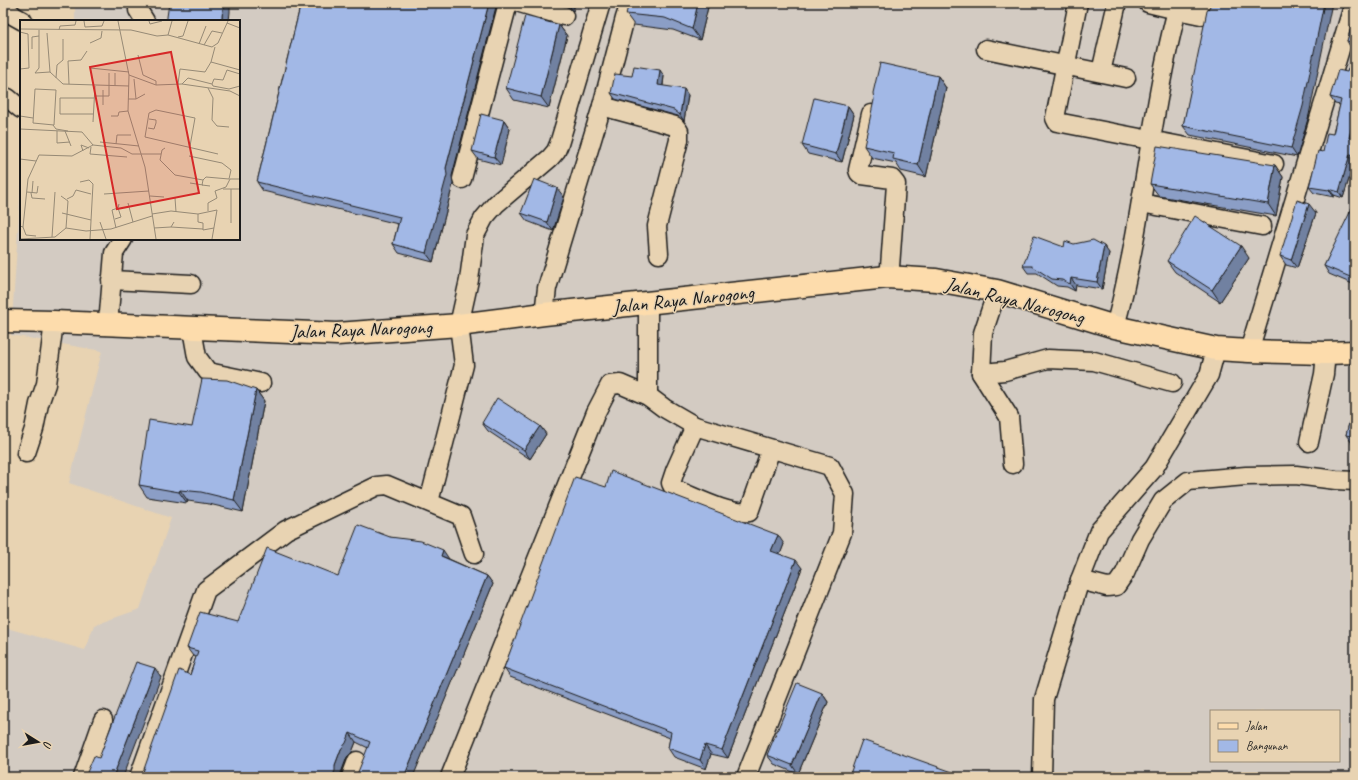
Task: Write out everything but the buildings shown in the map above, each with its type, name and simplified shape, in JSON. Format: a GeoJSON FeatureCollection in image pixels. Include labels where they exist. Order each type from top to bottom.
{"type":"FeatureCollection","features":[{"type":"Feature","properties":{"kind":"main road","name":"Jalan Raya Narogong"},"geometry":{"type":"LineString","coordinates":[[3,320],[337,334],[459,325],[648,302],[887,277],[936,280],[997,291],[1115,326],[1216,349],[1326,353],[1355,352]]}},
{"type":"Feature","properties":{"kind":"street"},"geometry":{"type":"LineString","coordinates":[[138,3],[138,10],[144,20]]}},
{"type":"Feature","properties":{"kind":"street"},"geometry":{"type":"LineString","coordinates":[[462,179],[508,3]]}},
{"type":"Feature","properties":{"kind":"street"},"geometry":{"type":"LineString","coordinates":[[520,3],[564,16]]}},
{"type":"Feature","properties":{"kind":"street"},"geometry":{"type":"LineString","coordinates":[[429,502],[464,365],[459,325],[475,235],[484,218],[496,204],[556,152],[601,3]]}},
{"type":"Feature","properties":{"kind":"street"},"geometry":{"type":"LineString","coordinates":[[544,314],[547,288],[602,106],[630,3]]}},
{"type":"Feature","properties":{"kind":"street"},"geometry":{"type":"LineString","coordinates":[[1078,3],[1054,118],[1057,122],[1274,164]]}},
{"type":"Feature","properties":{"kind":"street"},"geometry":{"type":"LineString","coordinates":[[1101,72],[1117,3]]}},
{"type":"Feature","properties":{"kind":"street"},"geometry":{"type":"LineString","coordinates":[[1148,3],[1201,15],[1206,12],[1208,3]]}},
{"type":"Feature","properties":{"kind":"street"},"geometry":{"type":"LineString","coordinates":[[1249,351],[1354,3]]}},
{"type":"Feature","properties":{"kind":"street"},"geometry":{"type":"LineString","coordinates":[[5,7],[14,16],[21,20]]}},
{"type":"Feature","properties":{"kind":"street"},"geometry":{"type":"LineString","coordinates":[[1115,326],[1124,294],[1168,43],[1176,10]]}},
{"type":"Feature","properties":{"kind":"street"},"geometry":{"type":"LineString","coordinates":[[986,49],[1126,78]]}},
{"type":"Feature","properties":{"kind":"street"},"geometry":{"type":"LineString","coordinates":[[3,98],[8,98],[20,108]]}},
{"type":"Feature","properties":{"kind":"street"},"geometry":{"type":"LineString","coordinates":[[602,106],[675,126],[679,131],[679,140],[657,226],[659,254]]}},
{"type":"Feature","properties":{"kind":"street"},"geometry":{"type":"LineString","coordinates":[[872,109],[858,170],[862,175],[892,179],[896,184],[890,267],[887,277]]}},
{"type":"Feature","properties":{"kind":"street"},"geometry":{"type":"LineString","coordinates":[[1141,203],[1262,226]]}},
{"type":"Feature","properties":{"kind":"street"},"geometry":{"type":"LineString","coordinates":[[105,324],[109,313],[114,253],[122,240]]}},
{"type":"Feature","properties":{"kind":"street"},"geometry":{"type":"LineString","coordinates":[[111,280],[191,284]]}},
{"type":"Feature","properties":{"kind":"street"},"geometry":{"type":"LineString","coordinates":[[997,291],[983,333],[980,373],[1009,417],[1013,464]]}},
{"type":"Feature","properties":{"kind":"street"},"geometry":{"type":"LineString","coordinates":[[648,302],[648,396]]}},
{"type":"Feature","properties":{"kind":"street"},"geometry":{"type":"LineString","coordinates":[[26,453],[46,384],[54,322]]}},
{"type":"Feature","properties":{"kind":"street"},"geometry":{"type":"LineString","coordinates":[[192,328],[197,357],[208,372],[261,383]]}},
{"type":"Feature","properties":{"kind":"street"},"geometry":{"type":"LineString","coordinates":[[1042,777],[1044,699],[1080,580],[1099,531],[1154,468],[1209,375],[1216,349]]}},
{"type":"Feature","properties":{"kind":"street"},"geometry":{"type":"LineString","coordinates":[[1309,442],[1324,374],[1326,353]]}},
{"type":"Feature","properties":{"kind":"street"},"geometry":{"type":"LineString","coordinates":[[980,373],[1005,371],[1048,359],[1094,361],[1172,383]]}},
{"type":"Feature","properties":{"kind":"street"},"geometry":{"type":"LineString","coordinates":[[450,777],[596,412],[610,386],[620,384],[648,396],[664,408],[695,426],[830,466],[845,494],[842,533],[746,777]]}},
{"type":"Feature","properties":{"kind":"street"},"geometry":{"type":"LineString","coordinates":[[695,426],[671,483],[674,488],[727,510],[742,513],[749,512],[772,449]]}},
{"type":"Feature","properties":{"kind":"street"},"geometry":{"type":"LineString","coordinates":[[1080,580],[1108,587],[1116,586],[1125,573],[1140,539],[1163,501],[1188,482],[1246,476],[1296,475],[1355,481]]}},
{"type":"Feature","properties":{"kind":"street"},"geometry":{"type":"LineString","coordinates":[[139,777],[206,590],[286,530],[377,486],[387,485],[460,516],[474,554]]}},
{"type":"Feature","properties":{"kind":"street"},"geometry":{"type":"LineString","coordinates":[[83,777],[103,720]]}},
{"type":"Feature","properties":{"kind":"shaded area"},"geometry":{"type":"Polygon","coordinates":[[[75,3],[1355,3],[1355,777],[3,777],[3,627],[85,650],[94,625],[140,609],[171,518],[69,483],[102,351],[11,335],[20,200],[20,240],[240,240],[240,20],[75,20],[75,3]]]}}]}
